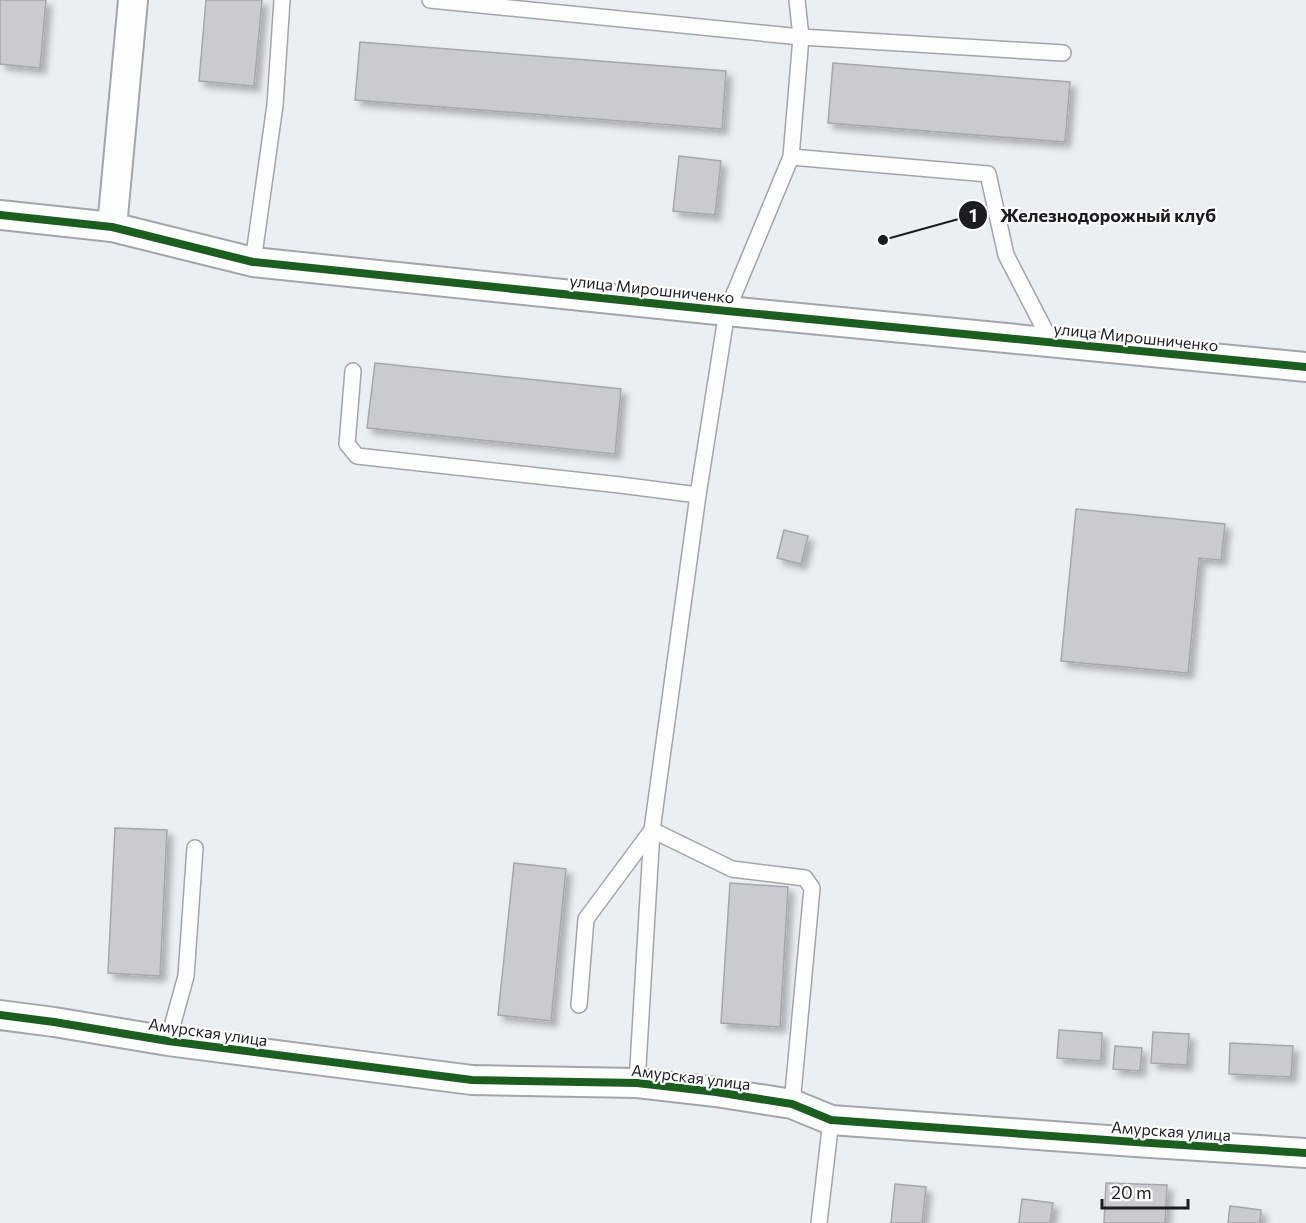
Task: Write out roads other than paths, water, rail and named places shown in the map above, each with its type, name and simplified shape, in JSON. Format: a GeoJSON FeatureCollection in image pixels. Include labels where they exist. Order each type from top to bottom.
{"type":"FeatureCollection","features":[{"type":"Feature","properties":{"kind":"street"},"geometry":{"type":"LineString","coordinates":[[112,227],[133,0]]}},
{"type":"Feature","properties":{"kind":"street","name":"улица Мирошниченко"},"geometry":{"type":"LineString","coordinates":[[0,215],[112,227],[253,261],[727,311],[1306,367]]}},
{"type":"Feature","properties":{"kind":"street","name":"Амурская улица"},"geometry":{"type":"LineString","coordinates":[[0,1016],[54,1022],[168,1041],[472,1080],[637,1083],[716,1092],[792,1104],[831,1120],[1306,1153]]}},
{"type":"Feature","properties":{"kind":"lane"},"geometry":{"type":"LineString","coordinates":[[253,261],[275,105],[282,0]]}},
{"type":"Feature","properties":{"kind":"lane"},"geometry":{"type":"LineString","coordinates":[[430,0],[801,37],[1063,53]]}},
{"type":"Feature","properties":{"kind":"lane"},"geometry":{"type":"LineString","coordinates":[[637,1083],[652,830],[698,495],[727,311],[791,157],[801,37],[797,0]]}},
{"type":"Feature","properties":{"kind":"lane"},"geometry":{"type":"LineString","coordinates":[[791,157],[988,174],[1006,255],[1051,342]]}},
{"type":"Feature","properties":{"kind":"lane"},"geometry":{"type":"LineString","coordinates":[[353,371],[347,444],[357,456],[698,495]]}},
{"type":"Feature","properties":{"kind":"lane"},"geometry":{"type":"LineString","coordinates":[[579,1005],[586,919],[652,830]]}},
{"type":"Feature","properties":{"kind":"lane"},"geometry":{"type":"LineString","coordinates":[[652,830],[732,869],[805,878],[812,888],[792,1104]]}},
{"type":"Feature","properties":{"kind":"lane"},"geometry":{"type":"LineString","coordinates":[[168,1041],[186,976],[195,848]]}},
{"type":"Feature","properties":{"kind":"lane"},"geometry":{"type":"LineString","coordinates":[[819,1223],[831,1120]]}},
{"type":"Feature","properties":{"kind":"place","name":"Железнодорожный клуб"},"geometry":{"type":"Point","coordinates":[883,240]}}]}
